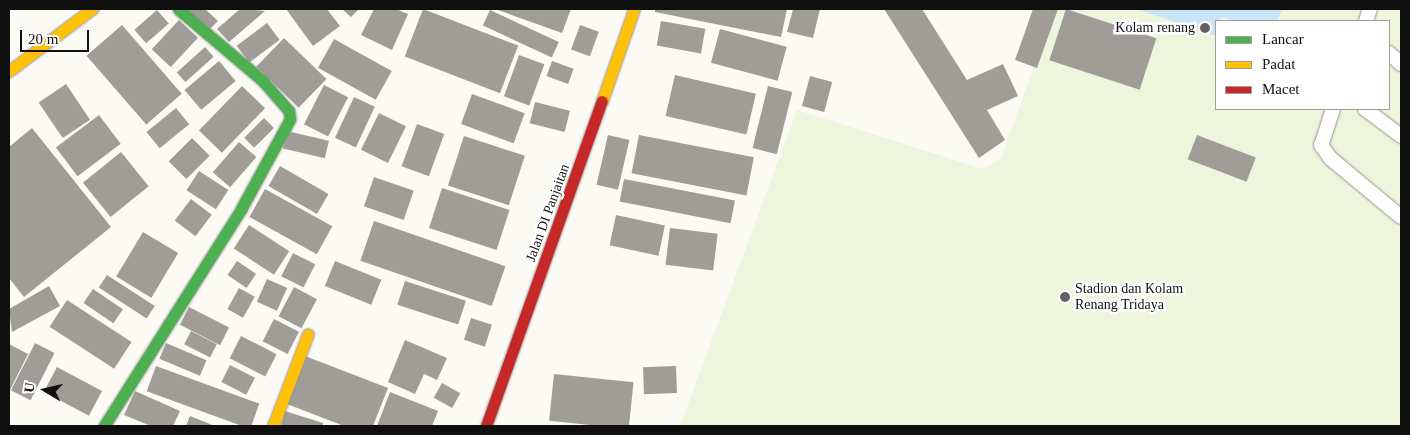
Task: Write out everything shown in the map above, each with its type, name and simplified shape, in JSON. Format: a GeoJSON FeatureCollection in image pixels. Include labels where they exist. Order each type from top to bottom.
{"type":"FeatureCollection","features":[{"type":"Feature","properties":{"kind":"street"},"geometry":{"type":"LineString","coordinates":[[9,71],[92,9]]}},
{"type":"Feature","properties":{"kind":"street"},"geometry":{"type":"LineString","coordinates":[[104,426],[241,209],[290,119],[289,111],[263,81],[178,9]]}},
{"type":"Feature","properties":{"kind":"street","name":"Jalan DI Panjaitan"},"geometry":{"type":"LineString","coordinates":[[486,426],[634,9]]}},
{"type":"Feature","properties":{"kind":"street"},"geometry":{"type":"LineString","coordinates":[[273,426],[308,334]]}},
{"type":"Feature","properties":{"kind":"lane"},"geometry":{"type":"LineString","coordinates":[[1390,54],[1401,64]]}},
{"type":"Feature","properties":{"kind":"lane"},"geometry":{"type":"LineString","coordinates":[[1333,110],[1321,145],[1330,158],[1401,217]]}},
{"type":"Feature","properties":{"kind":"lane"},"geometry":{"type":"LineString","coordinates":[[1366,110],[1401,136]]}},
{"type":"Feature","properties":{"kind":"green space","name":"Stadion dan Kolam Renang Tridaya"},"geometry":{"type":"Polygon","coordinates":[[[1055,9],[1401,9],[1401,426],[680,426],[797,110],[983,169],[1001,158],[1055,9]]]}},
{"type":"Feature","properties":{"kind":"water","name":"Kolam renang"},"geometry":{"type":"Polygon","coordinates":[[[1137,9],[1282,9],[1277,20],[1233,20],[1223,17],[1215,20],[1215,36],[1137,9]]]}},
{"type":"Feature","properties":{"kind":"building"},"geometry":{"type":"Polygon","coordinates":[[[186,9],[205,9],[218,21],[208,31],[186,9]]]}},
{"type":"Feature","properties":{"kind":"building"},"geometry":{"type":"Polygon","coordinates":[[[240,9],[265,11],[229,42],[217,29],[240,9]]]}},
{"type":"Feature","properties":{"kind":"building"},"geometry":{"type":"Polygon","coordinates":[[[286,9],[327,9],[340,26],[313,46],[286,9]]]}},
{"type":"Feature","properties":{"kind":"building"},"geometry":{"type":"Polygon","coordinates":[[[342,9],[359,9],[351,17],[342,9]]]}},
{"type":"Feature","properties":{"kind":"building"},"geometry":{"type":"Polygon","coordinates":[[[374,9],[396,9],[408,14],[392,50],[361,35],[374,9]]]}},
{"type":"Feature","properties":{"kind":"building"},"geometry":{"type":"Polygon","coordinates":[[[423,9],[518,46],[500,93],[405,57],[423,9]]]}},
{"type":"Feature","properties":{"kind":"building"},"geometry":{"type":"Polygon","coordinates":[[[495,9],[571,9],[562,33],[495,9]]]}},
{"type":"Feature","properties":{"kind":"building"},"geometry":{"type":"Polygon","coordinates":[[[655,9],[787,9],[781,37],[655,12],[655,9]]]}},
{"type":"Feature","properties":{"kind":"building"},"geometry":{"type":"Polygon","coordinates":[[[793,9],[820,9],[813,38],[787,32],[793,9]]]}},
{"type":"Feature","properties":{"kind":"building"},"geometry":{"type":"Polygon","coordinates":[[[884,9],[922,9],[967,80],[1003,64],[1018,96],[987,110],[1005,140],[979,158],[884,9]]]}},
{"type":"Feature","properties":{"kind":"building"},"geometry":{"type":"Polygon","coordinates":[[[1033,9],[1058,9],[1037,68],[1015,60],[1033,9]]]}},
{"type":"Feature","properties":{"kind":"building"},"geometry":{"type":"Polygon","coordinates":[[[1066,9],[1156,38],[1140,90],[1049,60],[1066,9]]]}},
{"type":"Feature","properties":{"kind":"building"},"geometry":{"type":"Polygon","coordinates":[[[157,10],[169,24],[146,43],[134,30],[157,10]]]}},
{"type":"Feature","properties":{"kind":"building"},"geometry":{"type":"Polygon","coordinates":[[[490,10],[559,42],[552,58],[483,25],[490,10]]]}},
{"type":"Feature","properties":{"kind":"building"},"geometry":{"type":"Polygon","coordinates":[[[179,20],[198,38],[171,67],[152,49],[179,20]]]}},
{"type":"Feature","properties":{"kind":"building"},"geometry":{"type":"Polygon","coordinates":[[[661,21],[705,29],[701,53],[657,46],[661,21]]]}},
{"type":"Feature","properties":{"kind":"building"},"geometry":{"type":"Polygon","coordinates":[[[267,23],[280,40],[249,63],[237,46],[267,23]]]}},
{"type":"Feature","properties":{"kind":"building"},"geometry":{"type":"Polygon","coordinates":[[[122,25],[182,94],[146,125],[87,56],[122,25]]]}},
{"type":"Feature","properties":{"kind":"building"},"geometry":{"type":"Polygon","coordinates":[[[580,25],[599,32],[590,56],[571,49],[580,25]]]}},
{"type":"Feature","properties":{"kind":"building"},"geometry":{"type":"Polygon","coordinates":[[[720,29],[787,47],[778,81],[711,63],[720,29]]]}},
{"type":"Feature","properties":{"kind":"building"},"geometry":{"type":"Polygon","coordinates":[[[284,38],[326,79],[299,108],[256,67],[284,38]]]}},
{"type":"Feature","properties":{"kind":"building"},"geometry":{"type":"Polygon","coordinates":[[[334,39],[392,71],[376,100],[318,68],[334,39]]]}},
{"type":"Feature","properties":{"kind":"building"},"geometry":{"type":"Polygon","coordinates":[[[205,47],[214,57],[185,82],[177,72],[205,47]]]}},
{"type":"Feature","properties":{"kind":"building"},"geometry":{"type":"Polygon","coordinates":[[[519,55],[544,64],[529,106],[504,96],[519,55]]]}},
{"type":"Feature","properties":{"kind":"building"},"geometry":{"type":"Polygon","coordinates":[[[219,61],[236,81],[201,110],[185,90],[219,61]]]}},
{"type":"Feature","properties":{"kind":"building"},"geometry":{"type":"Polygon","coordinates":[[[552,61],[574,69],[568,84],[547,76],[552,61]]]}},
{"type":"Feature","properties":{"kind":"building"},"geometry":{"type":"Polygon","coordinates":[[[675,75],[756,94],[746,135],[666,116],[675,75]]]}},
{"type":"Feature","properties":{"kind":"building"},"geometry":{"type":"Polygon","coordinates":[[[810,76],[832,82],[824,112],[802,106],[810,76]]]}},
{"type":"Feature","properties":{"kind":"building"},"geometry":{"type":"Polygon","coordinates":[[[66,84],[90,120],[63,138],[39,102],[66,84]]]}},
{"type":"Feature","properties":{"kind":"building"},"geometry":{"type":"Polygon","coordinates":[[[324,85],[348,97],[328,136],[304,124],[324,85]]]}},
{"type":"Feature","properties":{"kind":"building"},"geometry":{"type":"Polygon","coordinates":[[[242,86],[265,108],[222,153],[199,131],[242,86]]]}},
{"type":"Feature","properties":{"kind":"building"},"geometry":{"type":"Polygon","coordinates":[[[768,86],[792,92],[777,154],[753,148],[768,86]]]}},
{"type":"Feature","properties":{"kind":"building"},"geometry":{"type":"Polygon","coordinates":[[[472,94],[525,113],[514,143],[461,124],[472,94]]]}},
{"type":"Feature","properties":{"kind":"building"},"geometry":{"type":"Polygon","coordinates":[[[354,97],[375,107],[356,148],[335,138],[354,97]]]}},
{"type":"Feature","properties":{"kind":"building"},"geometry":{"type":"Polygon","coordinates":[[[535,102],[570,111],[565,132],[530,123],[535,102]]]}},
{"type":"Feature","properties":{"kind":"building"},"geometry":{"type":"Polygon","coordinates":[[[176,108],[189,124],[160,148],[146,132],[176,108]]]}},
{"type":"Feature","properties":{"kind":"building"},"geometry":{"type":"Polygon","coordinates":[[[379,113],[406,126],[388,163],[361,150],[379,113]]]}},
{"type":"Feature","properties":{"kind":"building"},"geometry":{"type":"Polygon","coordinates":[[[99,115],[121,144],[78,176],[56,147],[99,115]]]}},
{"type":"Feature","properties":{"kind":"building"},"geometry":{"type":"Polygon","coordinates":[[[264,118],[274,128],[254,148],[244,138],[264,118]]]}},
{"type":"Feature","properties":{"kind":"building"},"geometry":{"type":"Polygon","coordinates":[[[417,124],[444,134],[429,176],[402,166],[417,124]]]}},
{"type":"Feature","properties":{"kind":"building"},"geometry":{"type":"Polygon","coordinates":[[[32,128],[111,227],[24,297],[9,278],[9,147],[32,128]]]}},
{"type":"Feature","properties":{"kind":"building"},"geometry":{"type":"Polygon","coordinates":[[[287,131],[329,141],[325,158],[283,149],[287,131]]]}},
{"type":"Feature","properties":{"kind":"building"},"geometry":{"type":"Polygon","coordinates":[[[608,135],[629,140],[618,190],[597,185],[608,135]]]}},
{"type":"Feature","properties":{"kind":"building"},"geometry":{"type":"Polygon","coordinates":[[[639,135],[754,157],[746,196],[632,173],[639,135]]]}},
{"type":"Feature","properties":{"kind":"building"},"geometry":{"type":"Polygon","coordinates":[[[1197,135],[1256,158],[1246,182],[1188,159],[1197,135]]]}},
{"type":"Feature","properties":{"kind":"building"},"geometry":{"type":"Polygon","coordinates":[[[464,136],[525,156],[509,205],[448,185],[464,136]]]}},
{"type":"Feature","properties":{"kind":"building"},"geometry":{"type":"Polygon","coordinates":[[[192,138],[210,156],[186,179],[169,161],[192,138]]]}},
{"type":"Feature","properties":{"kind":"building"},"geometry":{"type":"Polygon","coordinates":[[[239,142],[256,157],[230,187],[213,172],[239,142]]]}},
{"type":"Feature","properties":{"kind":"building"},"geometry":{"type":"Polygon","coordinates":[[[121,152],[149,186],[111,217],[83,183],[121,152]]]}},
{"type":"Feature","properties":{"kind":"building"},"geometry":{"type":"Polygon","coordinates":[[[280,166],[328,194],[317,214],[268,186],[280,166]]]}},
{"type":"Feature","properties":{"kind":"building"},"geometry":{"type":"Polygon","coordinates":[[[199,171],[228,190],[216,209],[186,190],[199,171]]]}},
{"type":"Feature","properties":{"kind":"building"},"geometry":{"type":"Polygon","coordinates":[[[374,177],[414,191],[404,220],[364,206],[374,177]]]}},
{"type":"Feature","properties":{"kind":"building"},"geometry":{"type":"Polygon","coordinates":[[[624,179],[735,201],[731,223],[620,202],[624,179]]]}},
{"type":"Feature","properties":{"kind":"building"},"geometry":{"type":"Polygon","coordinates":[[[442,188],[510,210],[497,250],[429,228],[442,188]]]}},
{"type":"Feature","properties":{"kind":"building"},"geometry":{"type":"Polygon","coordinates":[[[265,189],[332,226],[317,254],[249,217],[265,189]]]}},
{"type":"Feature","properties":{"kind":"building"},"geometry":{"type":"Polygon","coordinates":[[[191,199],[212,215],[196,236],[175,221],[191,199]]]}},
{"type":"Feature","properties":{"kind":"building"},"geometry":{"type":"Polygon","coordinates":[[[616,215],[665,225],[658,256],[610,245],[616,215]]]}},
{"type":"Feature","properties":{"kind":"building"},"geometry":{"type":"Polygon","coordinates":[[[374,221],[505,266],[492,306],[360,261],[374,221]]]}},
{"type":"Feature","properties":{"kind":"building"},"geometry":{"type":"Polygon","coordinates":[[[249,225],[289,251],[274,275],[234,248],[249,225]]]}},
{"type":"Feature","properties":{"kind":"building"},"geometry":{"type":"Polygon","coordinates":[[[670,228],[718,234],[713,271],[665,265],[670,228]]]}},
{"type":"Feature","properties":{"kind":"building"},"geometry":{"type":"Polygon","coordinates":[[[143,232],[178,253],[151,298],[116,277],[143,232]]]}},
{"type":"Feature","properties":{"kind":"building"},"geometry":{"type":"Polygon","coordinates":[[[293,253],[315,264],[303,288],[281,276],[293,253]]]}},
{"type":"Feature","properties":{"kind":"building"},"geometry":{"type":"Polygon","coordinates":[[[237,261],[256,274],[247,288],[227,275],[237,261]]]}},
{"type":"Feature","properties":{"kind":"building"},"geometry":{"type":"Polygon","coordinates":[[[335,261],[381,280],[371,305],[325,286],[335,261]]]}},
{"type":"Feature","properties":{"kind":"building"},"geometry":{"type":"Polygon","coordinates":[[[107,275],[155,306],[147,319],[99,288],[107,275]]]}},
{"type":"Feature","properties":{"kind":"building"},"geometry":{"type":"Polygon","coordinates":[[[267,279],[287,288],[277,311],[257,302],[267,279]]]}},
{"type":"Feature","properties":{"kind":"building"},"geometry":{"type":"Polygon","coordinates":[[[405,281],[466,301],[458,325],[397,305],[405,281]]]}},
{"type":"Feature","properties":{"kind":"building"},"geometry":{"type":"Polygon","coordinates":[[[49,286],[60,306],[12,332],[9,309],[49,286]]]}},
{"type":"Feature","properties":{"kind":"building"},"geometry":{"type":"Polygon","coordinates":[[[294,287],[317,299],[301,328],[279,316],[294,287]]]}},
{"type":"Feature","properties":{"kind":"building"},"geometry":{"type":"Polygon","coordinates":[[[239,288],[255,297],[243,318],[227,309],[239,288]]]}},
{"type":"Feature","properties":{"kind":"building"},"geometry":{"type":"Polygon","coordinates":[[[93,289],[123,309],[113,323],[83,303],[93,289]]]}},
{"type":"Feature","properties":{"kind":"building"},"geometry":{"type":"Polygon","coordinates":[[[67,300],[132,342],[114,369],[50,327],[67,300]]]}},
{"type":"Feature","properties":{"kind":"building"},"geometry":{"type":"Polygon","coordinates":[[[189,307],[229,327],[220,345],[180,325],[189,307]]]}},
{"type":"Feature","properties":{"kind":"building"},"geometry":{"type":"Polygon","coordinates":[[[471,318],[492,325],[485,347],[464,340],[471,318]]]}},
{"type":"Feature","properties":{"kind":"building"},"geometry":{"type":"Polygon","coordinates":[[[274,319],[299,332],[288,354],[263,341],[274,319]]]}},
{"type":"Feature","properties":{"kind":"building"},"geometry":{"type":"Polygon","coordinates":[[[191,331],[217,344],[210,358],[184,344],[191,331]]]}},
{"type":"Feature","properties":{"kind":"building"},"geometry":{"type":"Polygon","coordinates":[[[241,336],[277,354],[265,376],[230,358],[241,336]]]}},
{"type":"Feature","properties":{"kind":"building"},"geometry":{"type":"Polygon","coordinates":[[[405,340],[447,358],[437,380],[424,374],[415,394],[388,382],[405,340]]]}},
{"type":"Feature","properties":{"kind":"building"},"geometry":{"type":"Polygon","coordinates":[[[35,343],[55,353],[31,400],[11,390],[35,343]]]}},
{"type":"Feature","properties":{"kind":"building"},"geometry":{"type":"Polygon","coordinates":[[[166,343],[207,360],[200,376],[159,359],[166,343]]]}},
{"type":"Feature","properties":{"kind":"building"},"geometry":{"type":"Polygon","coordinates":[[[9,344],[28,354],[9,392],[9,344]]]}},
{"type":"Feature","properties":{"kind":"building"},"geometry":{"type":"Polygon","coordinates":[[[305,356],[388,388],[373,426],[344,426],[287,404],[305,356]]]}},
{"type":"Feature","properties":{"kind":"building"},"geometry":{"type":"Polygon","coordinates":[[[230,365],[255,378],[246,395],[221,382],[230,365]]]}},
{"type":"Feature","properties":{"kind":"building"},"geometry":{"type":"Polygon","coordinates":[[[156,366],[259,404],[251,426],[242,426],[147,391],[156,366]]]}},
{"type":"Feature","properties":{"kind":"building"},"geometry":{"type":"Polygon","coordinates":[[[676,366],[677,393],[644,394],[643,367],[676,366]]]}},
{"type":"Feature","properties":{"kind":"building"},"geometry":{"type":"Polygon","coordinates":[[[57,367],[102,391],[89,416],[44,392],[57,367]]]}},
{"type":"Feature","properties":{"kind":"building"},"geometry":{"type":"Polygon","coordinates":[[[554,374],[634,382],[629,426],[599,426],[549,421],[554,374]]]}},
{"type":"Feature","properties":{"kind":"building"},"geometry":{"type":"Polygon","coordinates":[[[442,383],[460,393],[452,408],[434,398],[442,383]]]}},
{"type":"Feature","properties":{"kind":"building"},"geometry":{"type":"Polygon","coordinates":[[[135,391],[180,411],[173,426],[151,426],[124,415],[135,391]]]}},
{"type":"Feature","properties":{"kind":"building"},"geometry":{"type":"Polygon","coordinates":[[[390,392],[438,411],[432,426],[377,426],[390,392]]]}},
{"type":"Feature","properties":{"kind":"building"},"geometry":{"type":"Polygon","coordinates":[[[285,411],[323,423],[323,426],[281,426],[285,411]]]}},
{"type":"Feature","properties":{"kind":"building"},"geometry":{"type":"Polygon","coordinates":[[[190,416],[215,426],[186,426],[190,416]]]}},
{"type":"Feature","properties":{"kind":"traffic: fast"},"geometry":{"type":"LineString","coordinates":[[104,426],[241,209],[290,119],[289,111],[263,81],[178,9]]}},
{"type":"Feature","properties":{"kind":"traffic: slow"},"geometry":{"type":"LineString","coordinates":[[9,71],[92,9]]}},
{"type":"Feature","properties":{"kind":"traffic: slow"},"geometry":{"type":"LineString","coordinates":[[602,101],[634,9]]}},
{"type":"Feature","properties":{"kind":"traffic: slow"},"geometry":{"type":"LineString","coordinates":[[273,426],[308,334]]}},
{"type":"Feature","properties":{"kind":"traffic: jam"},"geometry":{"type":"LineString","coordinates":[[486,426],[602,101]]}},
{"type":"Feature","properties":{"kind":"place","name":"Kolam renang"},"geometry":{"type":"Point","coordinates":[1205,28]}},
{"type":"Feature","properties":{"kind":"place","name":"Stadion dan Kolam Renang Tridaya"},"geometry":{"type":"Point","coordinates":[1065,297]}}]}
